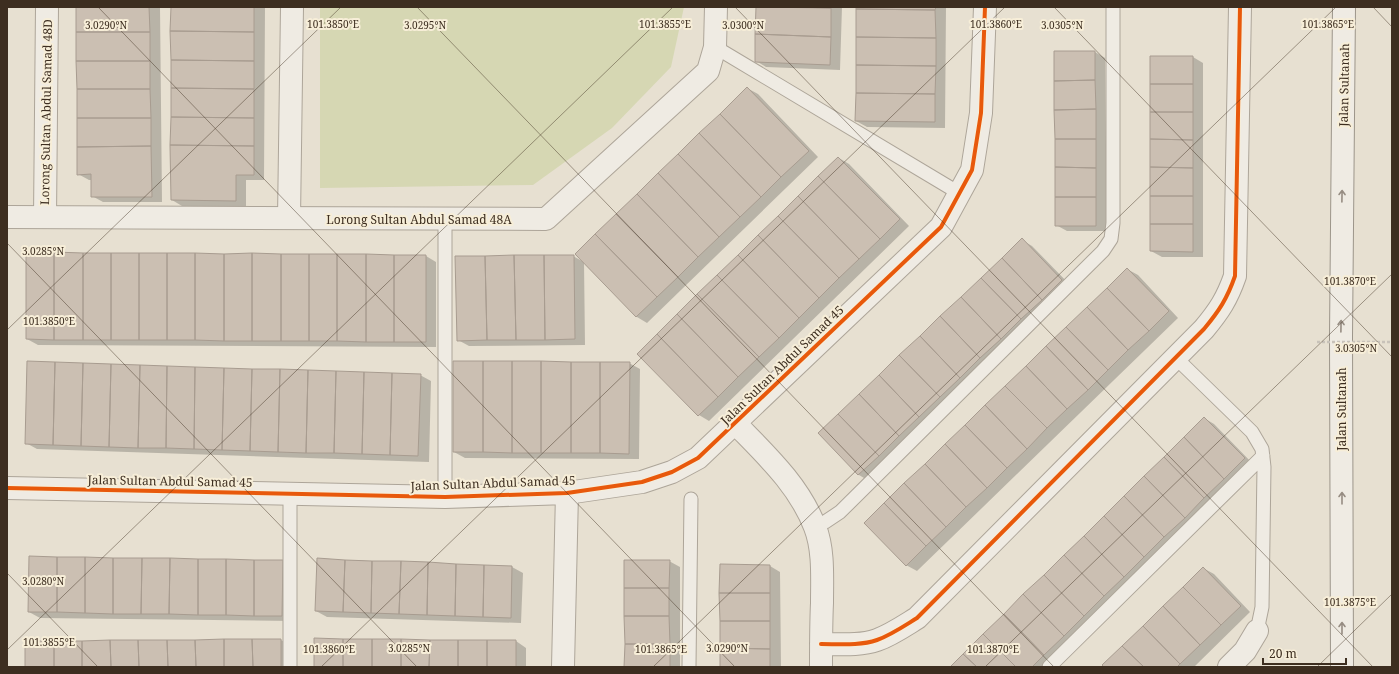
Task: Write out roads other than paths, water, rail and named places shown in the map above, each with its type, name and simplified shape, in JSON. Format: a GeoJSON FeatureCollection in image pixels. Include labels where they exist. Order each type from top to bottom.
{"type":"FeatureCollection","features":[{"type":"Feature","properties":{"kind":"street","name":"Lorong Sultan Abdul Samad 48D"},"geometry":{"type":"LineString","coordinates":[[45,217],[47,7]]}},
{"type":"Feature","properties":{"kind":"street"},"geometry":{"type":"LineString","coordinates":[[289,218],[292,7]]}},
{"type":"Feature","properties":{"kind":"street","name":"Lorong Sultan Abdul Samad 48A"},"geometry":{"type":"LineString","coordinates":[[7,217],[546,219],[708,71],[714,47],[716,7]]}},
{"type":"Feature","properties":{"kind":"street","name":"Jalan Sultan Abdul Samad 45"},"geometry":{"type":"LineString","coordinates":[[7,488],[445,497],[567,493],[642,482],[672,472],[698,458],[941,227],[972,170],[981,113],[985,7]]}},
{"type":"Feature","properties":{"kind":"street"},"geometry":{"type":"LineString","coordinates":[[821,644],[854,644],[876,641],[896,632],[917,618],[1176,358],[1219,312],[1229,294],[1235,276],[1240,7]]}},
{"type":"Feature","properties":{"kind":"street","name":"Jalan Sultanah"},"geometry":{"type":"LineString","coordinates":[[1342,667],[1341,329],[1344,7]]}},
{"type":"Feature","properties":{"kind":"street"},"geometry":{"type":"LineString","coordinates":[[735,423],[790,484],[802,501],[815,527],[820,552],[822,574],[821,667]]}},
{"type":"Feature","properties":{"kind":"street"},"geometry":{"type":"LineString","coordinates":[[563,667],[567,493]]}},
{"type":"Feature","properties":{"kind":"street"},"geometry":{"type":"LineString","coordinates":[[1229,667],[1245,651],[1257,631]]}},
{"type":"Feature","properties":{"kind":"lane"},"geometry":{"type":"LineString","coordinates":[[815,527],[826,522],[840,512],[1103,251],[1111,239],[1113,223],[1113,7]]}},
{"type":"Feature","properties":{"kind":"lane"},"geometry":{"type":"LineString","coordinates":[[714,47],[959,193]]}},
{"type":"Feature","properties":{"kind":"lane"},"geometry":{"type":"LineString","coordinates":[[445,219],[445,497]]}},
{"type":"Feature","properties":{"kind":"lane"},"geometry":{"type":"LineString","coordinates":[[1176,358],[1252,432],[1262,449],[1264,467],[1262,607],[1257,631]]}},
{"type":"Feature","properties":{"kind":"lane"},"geometry":{"type":"LineString","coordinates":[[1049,667],[1263,456]]}},
{"type":"Feature","properties":{"kind":"lane"},"geometry":{"type":"LineString","coordinates":[[290,494],[290,667]]}},
{"type":"Feature","properties":{"kind":"lane"},"geometry":{"type":"LineString","coordinates":[[690,667],[691,499]]}}]}
